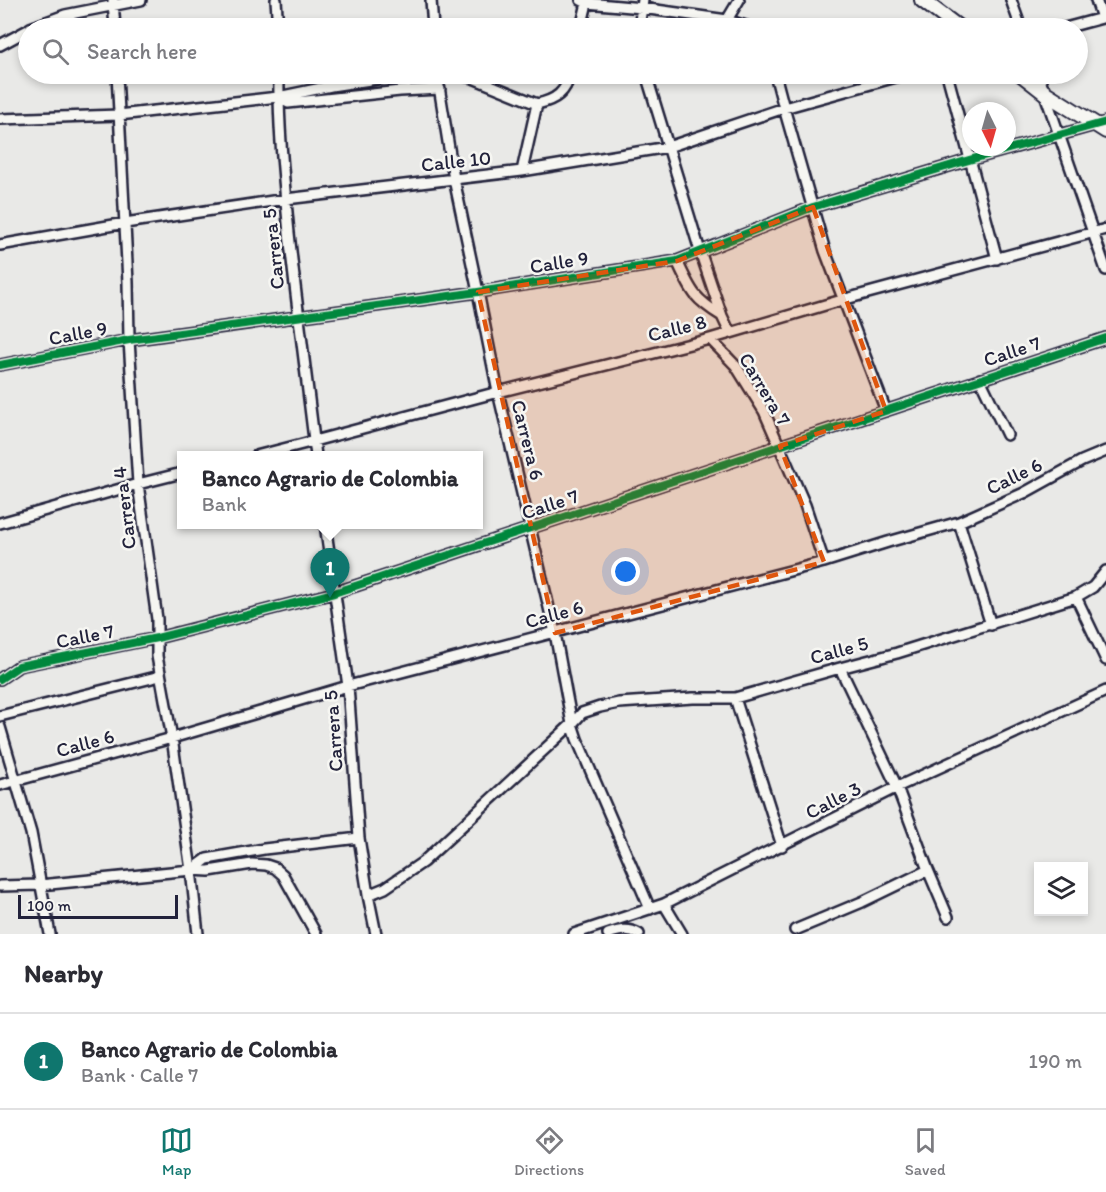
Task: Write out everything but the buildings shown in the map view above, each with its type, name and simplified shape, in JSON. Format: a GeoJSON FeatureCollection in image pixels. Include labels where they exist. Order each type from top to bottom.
{"type":"FeatureCollection","features":[{"type":"Feature","properties":{"kind":"main road"},"geometry":{"type":"LineString","coordinates":[[922,0],[939,18]]}},
{"type":"Feature","properties":{"kind":"main road"},"geometry":{"type":"LineString","coordinates":[[1034,84],[1103,126]]}},
{"type":"Feature","properties":{"kind":"street"},"geometry":{"type":"LineString","coordinates":[[57,18],[113,2],[141,0]]}},
{"type":"Feature","properties":{"kind":"street"},"geometry":{"type":"LineString","coordinates":[[276,0],[277,18]]}},
{"type":"Feature","properties":{"kind":"street"},"geometry":{"type":"LineString","coordinates":[[430,0],[432,18]]}},
{"type":"Feature","properties":{"kind":"street"},"geometry":{"type":"LineString","coordinates":[[728,18],[739,0]]}},
{"type":"Feature","properties":{"kind":"street"},"geometry":{"type":"LineString","coordinates":[[1011,0],[1018,18]]}},
{"type":"Feature","properties":{"kind":"street"},"geometry":{"type":"LineString","coordinates":[[1088,22],[1104,17],[1096,0]]}},
{"type":"Feature","properties":{"kind":"street"},"geometry":{"type":"LineString","coordinates":[[582,18],[584,1],[642,4],[716,18]]}},
{"type":"Feature","properties":{"kind":"street"},"geometry":{"type":"LineString","coordinates":[[113,2],[114,18]]}},
{"type":"Feature","properties":{"kind":"street"},"geometry":{"type":"LineString","coordinates":[[0,45],[18,35]]}},
{"type":"Feature","properties":{"kind":"street","name":"Carrera 4"},"geometry":{"type":"LineString","coordinates":[[117,84],[138,484],[157,619],[157,656],[172,738],[198,934]]}},
{"type":"Feature","properties":{"kind":"street","name":"Carrera 5"},"geometry":{"type":"LineString","coordinates":[[279,84],[286,199],[315,451]]}},
{"type":"Feature","properties":{"kind":"street"},"geometry":{"type":"LineString","coordinates":[[0,119],[119,115],[278,97],[344,84]]}},
{"type":"Feature","properties":{"kind":"street","name":"Carrera 6"},"geometry":{"type":"LineString","coordinates":[[439,84],[454,178],[498,392],[555,633],[572,724],[650,909]]}},
{"type":"Feature","properties":{"kind":"street"},"geometry":{"type":"LineString","coordinates":[[488,84],[537,104],[549,101],[560,94],[568,84]]}},
{"type":"Feature","properties":{"kind":"street","name":"Carrera 7"},"geometry":{"type":"LineString","coordinates":[[649,84],[700,251],[730,333]]}},
{"type":"Feature","properties":{"kind":"street"},"geometry":{"type":"LineString","coordinates":[[778,84],[825,251],[886,411]]}},
{"type":"Feature","properties":{"kind":"street","name":"Calle 10"},"geometry":{"type":"LineString","coordinates":[[0,245],[125,223],[286,199],[522,171],[668,147],[784,108],[871,84]]}},
{"type":"Feature","properties":{"kind":"street"},"geometry":{"type":"LineString","coordinates":[[950,84],[997,259]]}},
{"type":"Feature","properties":{"kind":"street"},"geometry":{"type":"LineString","coordinates":[[1041,84],[1106,270]]}},
{"type":"Feature","properties":{"kind":"street"},"geometry":{"type":"LineString","coordinates":[[278,97],[288,103],[440,89]]}},
{"type":"Feature","properties":{"kind":"street"},"geometry":{"type":"LineString","coordinates":[[522,171],[537,104]]}},
{"type":"Feature","properties":{"kind":"street","name":"Calle 9"},"geometry":{"type":"LineString","coordinates":[[0,365],[129,340],[478,292],[677,261],[813,207],[969,160],[1059,135],[1103,126]]}},
{"type":"Feature","properties":{"kind":"street","name":"Calle 8"},"geometry":{"type":"LineString","coordinates":[[275,451],[710,339],[843,300],[1106,229]]}},
{"type":"Feature","properties":{"kind":"street","name":"Carrera 7"},"geometry":{"type":"LineString","coordinates":[[677,261],[690,290],[704,305],[722,316]]}},
{"type":"Feature","properties":{"kind":"street","name":"Calle 7"},"geometry":{"type":"LineString","coordinates":[[0,679],[19,666],[157,638],[334,593],[1106,338]]}},
{"type":"Feature","properties":{"kind":"street","name":"Carrera 7"},"geometry":{"type":"LineString","coordinates":[[710,339],[736,366],[764,411],[805,505],[824,562]]}},
{"type":"Feature","properties":{"kind":"street"},"geometry":{"type":"LineString","coordinates":[[980,379],[1007,435]]}},
{"type":"Feature","properties":{"kind":"street","name":"Calle 6"},"geometry":{"type":"LineString","coordinates":[[0,785],[172,738],[348,686],[824,562],[959,522],[1024,493],[1082,461],[1106,451]]}},
{"type":"Feature","properties":{"kind":"street"},"geometry":{"type":"LineString","coordinates":[[0,523],[177,474]]}},
{"type":"Feature","properties":{"kind":"street"},"geometry":{"type":"LineString","coordinates":[[959,522],[991,625]]}},
{"type":"Feature","properties":{"kind":"street","name":"Carrera 5"},"geometry":{"type":"LineString","coordinates":[[326,529],[348,686],[359,838],[376,934]]}},
{"type":"Feature","properties":{"kind":"street","name":"Calle 5"},"geometry":{"type":"LineString","coordinates":[[368,896],[385,888],[423,862],[582,713],[619,703],[693,698],[735,698],[897,653],[1076,597],[1093,587],[1106,571]]}},
{"type":"Feature","properties":{"kind":"street"},"geometry":{"type":"LineString","coordinates":[[1076,597],[1106,660]]}},
{"type":"Feature","properties":{"kind":"street"},"geometry":{"type":"LineString","coordinates":[[840,668],[897,787],[948,917]]}},
{"type":"Feature","properties":{"kind":"street"},"geometry":{"type":"LineString","coordinates":[[0,716],[160,676]]}},
{"type":"Feature","properties":{"kind":"street","name":"Calle 3"},"geometry":{"type":"LineString","coordinates":[[574,934],[664,904],[897,787],[1106,691]]}},
{"type":"Feature","properties":{"kind":"street"},"geometry":{"type":"LineString","coordinates":[[735,698],[782,846]]}},
{"type":"Feature","properties":{"kind":"street"},"geometry":{"type":"LineString","coordinates":[[0,727],[31,833],[50,934]]}},
{"type":"Feature","properties":{"kind":"street"},"geometry":{"type":"LineString","coordinates":[[191,870],[207,859],[264,849],[359,838]]}},
{"type":"Feature","properties":{"kind":"street"},"geometry":{"type":"LineString","coordinates":[[0,886],[40,885],[191,870],[209,871],[252,864],[266,865],[275,868],[283,875],[316,934]]}},
{"type":"Feature","properties":{"kind":"street"},"geometry":{"type":"LineString","coordinates":[[795,930],[862,902],[928,870]]}},
{"type":"Feature","properties":{"kind":"street"},"geometry":{"type":"LineString","coordinates":[[664,904],[682,934]]}},
{"type":"Feature","properties":{"kind":"street"},"geometry":{"type":"LineString","coordinates":[[608,934],[629,930],[639,934]]}},
{"type":"Feature","properties":{"kind":"highlighted area"},"geometry":{"type":"Polygon","coordinates":[[[813,207],[886,411],[780,446],[824,562],[555,633],[478,292],[677,261],[813,207]]]}},
{"type":"Feature","properties":{"kind":"cycle path"},"geometry":{"type":"LineString","coordinates":[[0,365],[129,340],[478,292],[677,261],[813,207],[1106,122]]}},
{"type":"Feature","properties":{"kind":"cycle path"},"geometry":{"type":"LineString","coordinates":[[0,679],[19,666],[157,638],[334,593],[1106,338]]}},
{"type":"Feature","properties":{"kind":"place","name":"Banco Agrario de Colombia"},"geometry":{"type":"Point","coordinates":[330,598]}}]}
